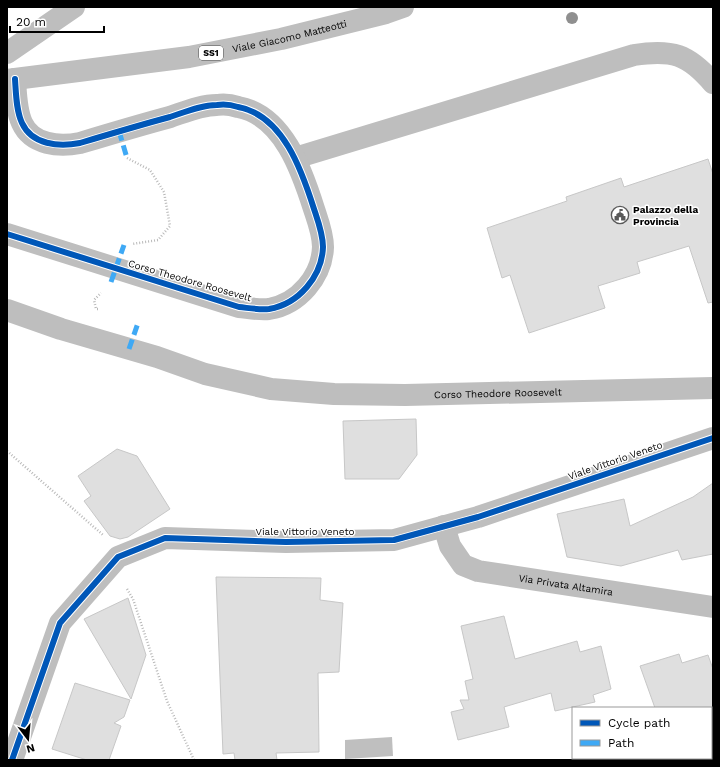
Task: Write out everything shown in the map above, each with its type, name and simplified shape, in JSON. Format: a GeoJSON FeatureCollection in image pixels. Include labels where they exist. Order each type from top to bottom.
{"type":"FeatureCollection","features":[{"type":"Feature","properties":{"kind":"street"},"geometry":{"type":"LineString","coordinates":[[7,53],[74,7]]}},
{"type":"Feature","properties":{"kind":"street","name":"Viale Giacomo Matteotti"},"geometry":{"type":"LineString","coordinates":[[11,80],[197,56],[281,39],[386,13],[403,7]]}},
{"type":"Feature","properties":{"kind":"street","name":"Corso Theodore Roosevelt"},"geometry":{"type":"LineString","coordinates":[[7,234],[239,307],[257,309],[281,306],[300,294],[314,278],[321,262],[323,246],[321,231],[306,181],[294,158],[271,125],[256,114],[239,107],[217,104],[194,109],[80,143],[64,146],[49,144],[34,137],[13,113],[11,80],[19,56],[28,43],[42,29]]}},
{"type":"Feature","properties":{"kind":"street"},"geometry":{"type":"LineString","coordinates":[[294,158],[634,55],[658,51],[675,54],[690,61],[702,70],[713,83]]}},
{"type":"Feature","properties":{"kind":"street","name":"Corso Theodore Roosevelt"},"geometry":{"type":"LineString","coordinates":[[7,310],[61,328],[157,356],[205,374],[271,389],[334,394],[405,395],[713,388]]}},
{"type":"Feature","properties":{"kind":"street","name":"Viale Vittorio Veneto"},"geometry":{"type":"LineString","coordinates":[[12,760],[60,623],[118,558],[165,538],[286,542],[394,540],[478,517],[713,438]]}},
{"type":"Feature","properties":{"kind":"street","name":"Via Privata Altamira"},"geometry":{"type":"LineString","coordinates":[[444,526],[450,546],[463,565],[478,571],[713,607]]}},
{"type":"Feature","properties":{"kind":"path"},"geometry":{"type":"LineString","coordinates":[[127,158],[150,170],[164,192],[170,226],[158,240],[131,244]]}},
{"type":"Feature","properties":{"kind":"path"},"geometry":{"type":"LineString","coordinates":[[103,291],[94,300],[96,309],[103,311]]}},
{"type":"Feature","properties":{"kind":"path"},"geometry":{"type":"LineString","coordinates":[[167,701],[194,760]]}},
{"type":"Feature","properties":{"kind":"shaded area"},"geometry":{"type":"Polygon","coordinates":[[[392,737],[393,756],[345,759],[345,740],[392,737]]]}},
{"type":"Feature","properties":{"kind":"building","name":"Palazzo della Provincia"},"geometry":{"type":"Polygon","coordinates":[[[708,159],[713,174],[713,302],[708,303],[689,246],[637,262],[640,273],[598,286],[605,308],[529,333],[510,275],[502,278],[487,228],[567,201],[566,197],[621,178],[624,187],[708,159]]]}},
{"type":"Feature","properties":{"kind":"building"},"geometry":{"type":"Polygon","coordinates":[[[416,419],[417,455],[399,479],[345,479],[343,421],[416,419]]]}},
{"type":"Feature","properties":{"kind":"building"},"geometry":{"type":"Polygon","coordinates":[[[117,449],[137,456],[170,509],[128,537],[120,539],[110,536],[84,501],[91,496],[78,476],[117,449]]]}},
{"type":"Feature","properties":{"kind":"building"},"geometry":{"type":"Polygon","coordinates":[[[713,483],[713,554],[682,560],[678,550],[621,566],[567,557],[557,514],[624,499],[630,526],[693,497],[713,483]]]}},
{"type":"Feature","properties":{"kind":"building"},"geometry":{"type":"Polygon","coordinates":[[[216,577],[321,578],[320,600],[343,603],[339,672],[318,673],[319,752],[276,753],[277,760],[235,760],[234,753],[223,754],[216,577]]]}},
{"type":"Feature","properties":{"kind":"building"},"geometry":{"type":"Polygon","coordinates":[[[128,598],[146,655],[131,699],[84,619],[128,598]]]}},
{"type":"Feature","properties":{"kind":"building"},"geometry":{"type":"Polygon","coordinates":[[[504,616],[515,659],[577,641],[580,652],[601,646],[611,689],[593,695],[595,702],[555,711],[551,693],[504,707],[509,727],[458,740],[451,712],[464,709],[460,700],[469,700],[465,681],[473,679],[461,626],[504,616]]]}},
{"type":"Feature","properties":{"kind":"building"},"geometry":{"type":"Polygon","coordinates":[[[679,654],[682,663],[708,655],[713,669],[713,708],[655,707],[640,666],[679,654]]]}},
{"type":"Feature","properties":{"kind":"building"},"geometry":{"type":"Polygon","coordinates":[[[75,683],[130,700],[124,717],[114,723],[121,726],[109,760],[87,760],[52,749],[75,683]]]}},
{"type":"Feature","properties":{"kind":"marked path"},"geometry":{"type":"LineString","coordinates":[[119,131],[127,158]]}},
{"type":"Feature","properties":{"kind":"marked path"},"geometry":{"type":"LineString","coordinates":[[111,282],[124,245]]}},
{"type":"Feature","properties":{"kind":"marked path"},"geometry":{"type":"LineString","coordinates":[[129,349],[138,323]]}},
{"type":"Feature","properties":{"kind":"cycle path"},"geometry":{"type":"LineString","coordinates":[[7,234],[239,307],[262,309],[280,306],[299,295],[307,287],[318,268],[322,258],[323,247],[319,223],[297,162],[279,133],[267,121],[254,112],[228,105],[205,106],[80,143],[63,145],[47,143],[32,136],[22,123],[17,101],[15,79]]}},
{"type":"Feature","properties":{"kind":"cycle path"},"geometry":{"type":"LineString","coordinates":[[12,760],[60,623],[118,557],[165,538],[286,542],[394,540],[478,517],[713,438]]}},
{"type":"Feature","properties":{"kind":"place","name":"Palazzo della Provincia"},"geometry":{"type":"Point","coordinates":[620,215]}}]}
